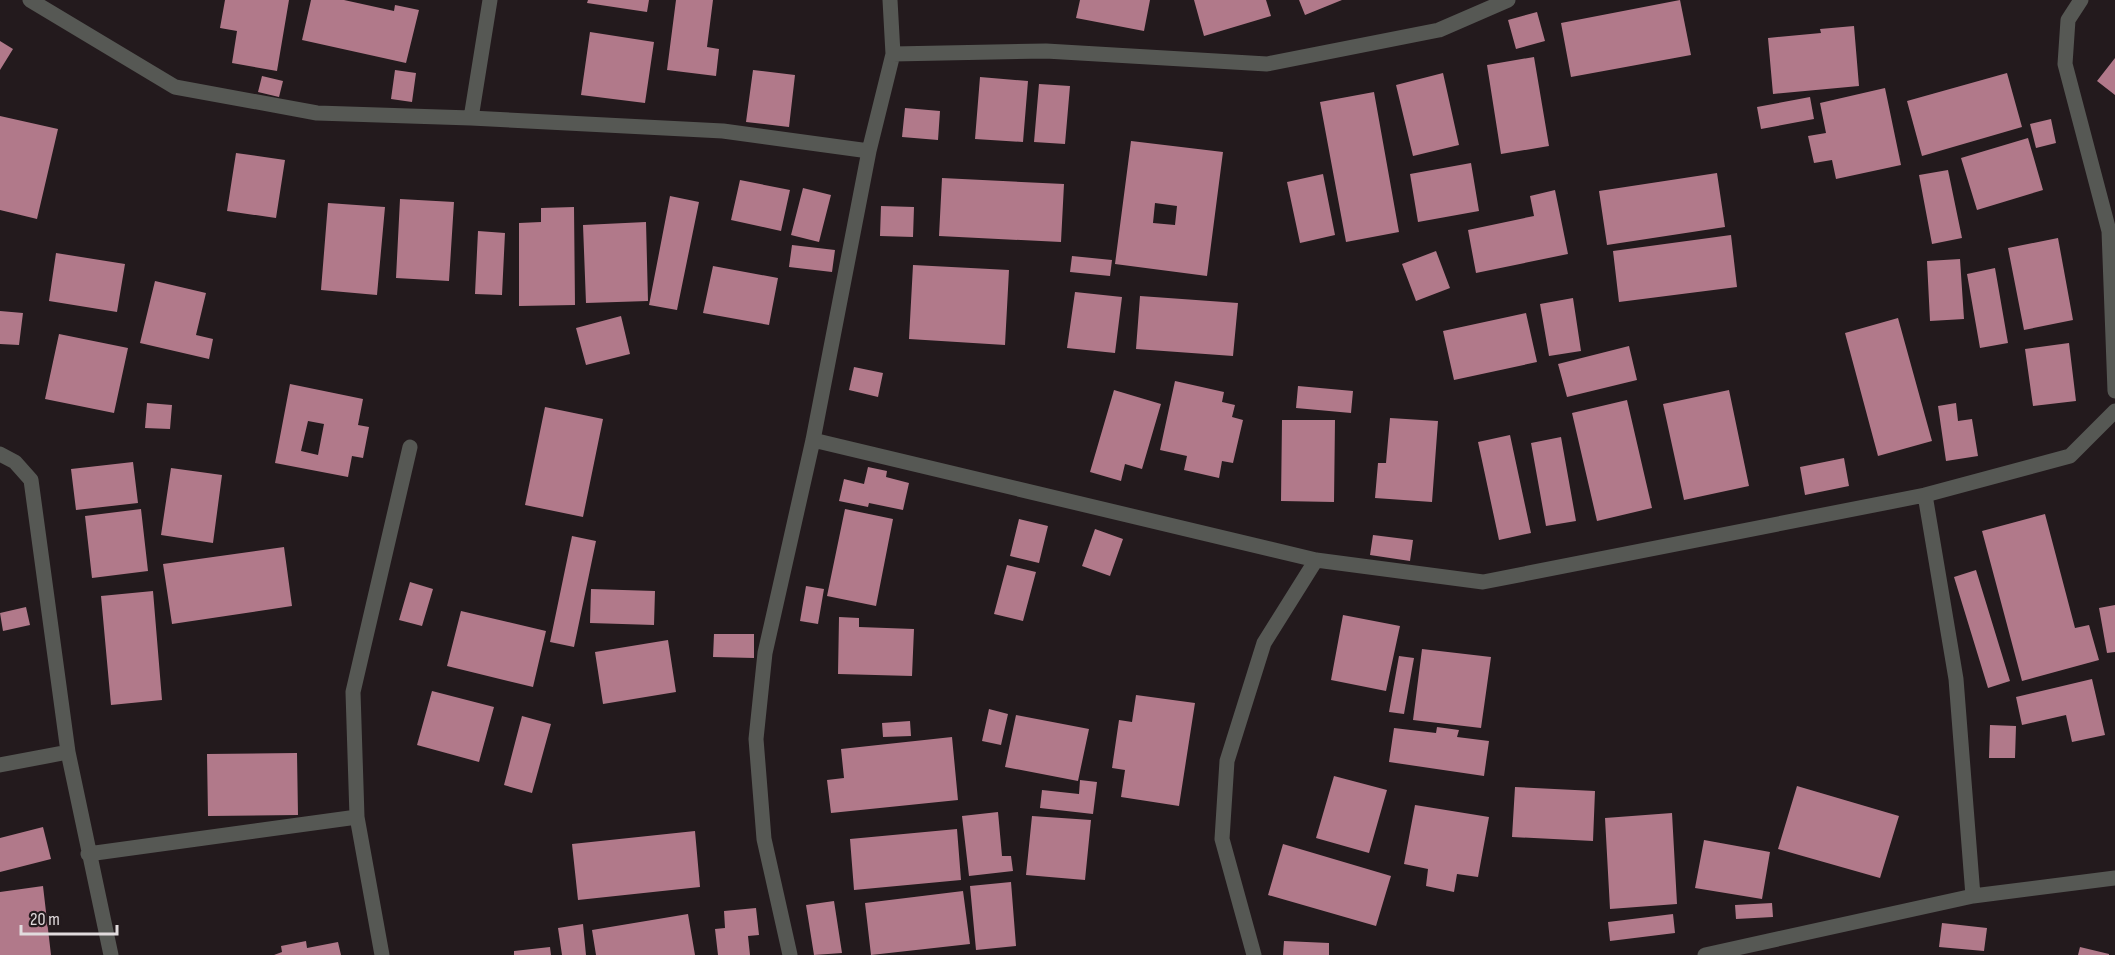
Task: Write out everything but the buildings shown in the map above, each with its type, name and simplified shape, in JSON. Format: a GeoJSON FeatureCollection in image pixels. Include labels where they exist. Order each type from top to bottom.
{"type":"FeatureCollection","features":[{"type":"Feature","properties":{"kind":"street"},"geometry":{"type":"LineString","coordinates":[[30,0],[175,87],[317,113],[471,118],[723,131],[869,151]]}},
{"type":"Feature","properties":{"kind":"street"},"geometry":{"type":"LineString","coordinates":[[471,118],[490,0]]}},
{"type":"Feature","properties":{"kind":"street"},"geometry":{"type":"LineString","coordinates":[[790,955],[764,839],[756,739],[765,653],[813,440],[869,151],[893,54],[890,0]]}},
{"type":"Feature","properties":{"kind":"street"},"geometry":{"type":"LineString","coordinates":[[893,54],[1046,51],[1268,64],[1439,30],[1508,0]]}},
{"type":"Feature","properties":{"kind":"street"},"geometry":{"type":"LineString","coordinates":[[2081,0],[2068,20],[2065,64],[2109,231],[2115,391]]}},
{"type":"Feature","properties":{"kind":"street"},"geometry":{"type":"LineString","coordinates":[[813,440],[1316,560],[1483,582],[1925,495],[2070,456],[2115,411]]}},
{"type":"Feature","properties":{"kind":"street"},"geometry":{"type":"LineString","coordinates":[[382,955],[357,817],[353,692],[410,447]]}},
{"type":"Feature","properties":{"kind":"street"},"geometry":{"type":"LineString","coordinates":[[0,454],[15,462],[31,480],[68,752],[111,955]]}},
{"type":"Feature","properties":{"kind":"street"},"geometry":{"type":"LineString","coordinates":[[1925,495],[1956,679],[1973,896]]}},
{"type":"Feature","properties":{"kind":"street"},"geometry":{"type":"LineString","coordinates":[[1254,955],[1222,839],[1227,761],[1264,643],[1316,560]]}},
{"type":"Feature","properties":{"kind":"street"},"geometry":{"type":"LineString","coordinates":[[0,765],[68,752]]}},
{"type":"Feature","properties":{"kind":"street"},"geometry":{"type":"LineString","coordinates":[[88,854],[357,817]]}},
{"type":"Feature","properties":{"kind":"street"},"geometry":{"type":"LineString","coordinates":[[1705,955],[1973,896],[2115,878]]}}]}
